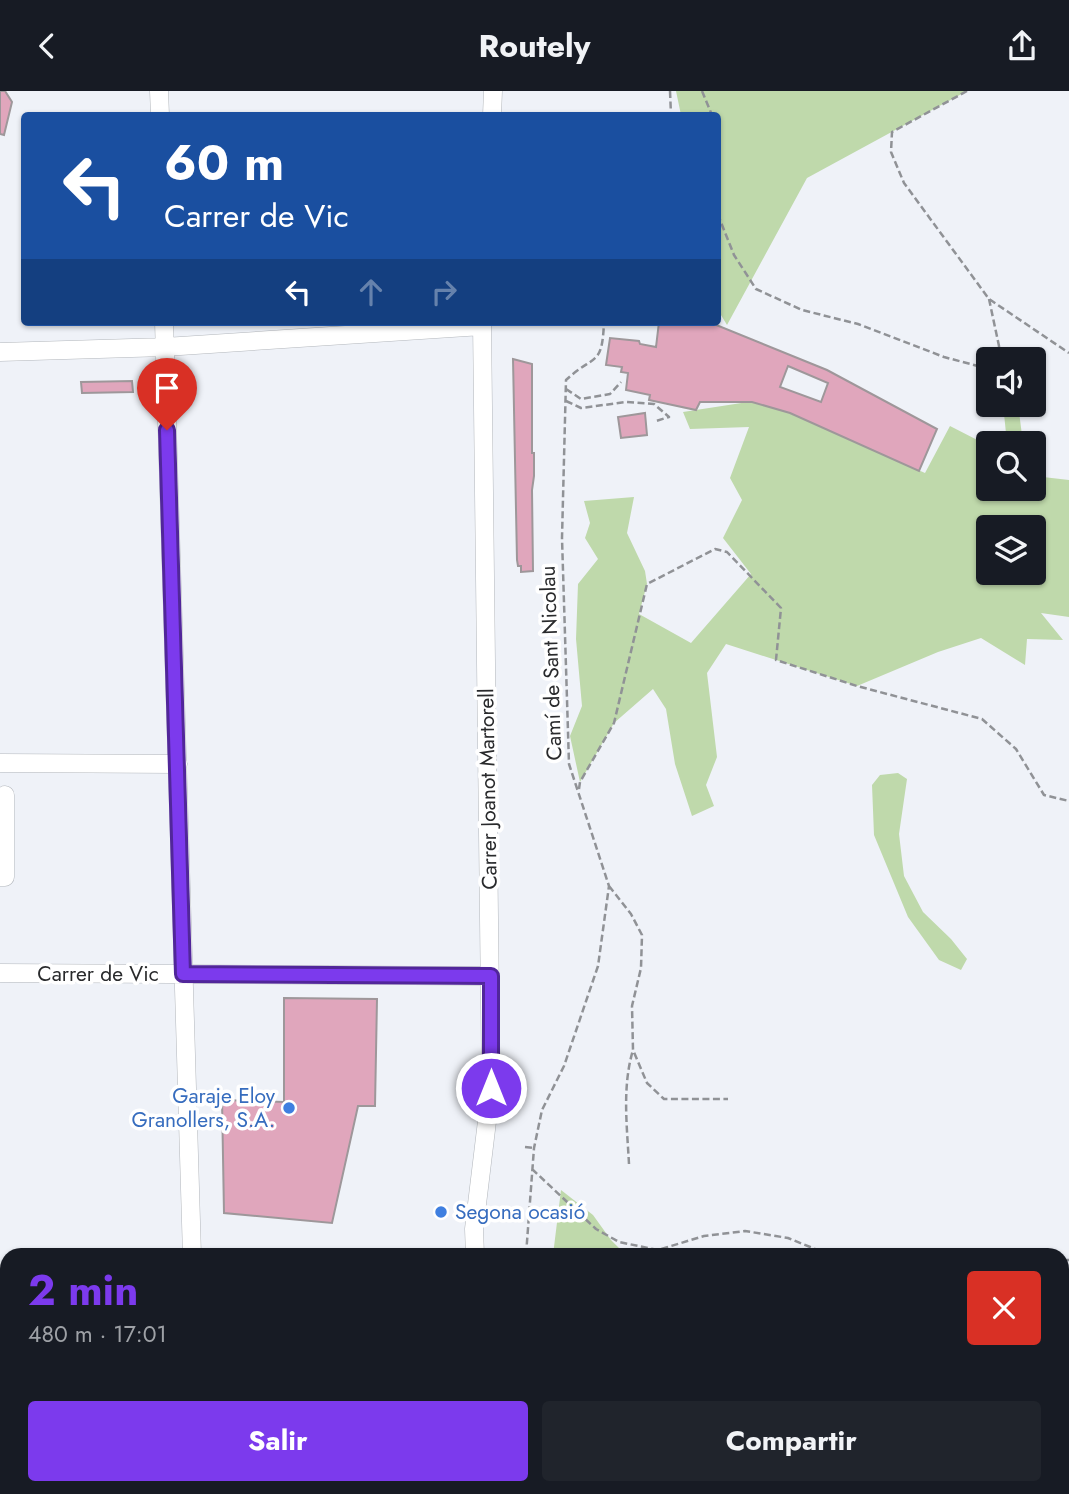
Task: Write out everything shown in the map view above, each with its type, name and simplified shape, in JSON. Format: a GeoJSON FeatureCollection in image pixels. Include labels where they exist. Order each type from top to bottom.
{"type":"FeatureCollection","features":[{"type":"Feature","properties":{"kind":"street"},"geometry":{"type":"LineString","coordinates":[[159,91],[160,112]]}},
{"type":"Feature","properties":{"kind":"street"},"geometry":{"type":"LineString","coordinates":[[492,112],[493,91]]}},
{"type":"Feature","properties":{"kind":"street"},"geometry":{"type":"LineString","coordinates":[[164,326],[192,1248]]}},
{"type":"Feature","properties":{"kind":"street"},"geometry":{"type":"LineString","coordinates":[[0,352],[165,347],[454,326]]}},
{"type":"Feature","properties":{"kind":"street","name":"Carrer Joanot Martorell"},"geometry":{"type":"LineString","coordinates":[[475,1248],[474,1229],[491,1088],[482,326]]}},
{"type":"Feature","properties":{"kind":"street"},"geometry":{"type":"LineString","coordinates":[[0,763],[178,764]]}},
{"type":"Feature","properties":{"kind":"street"},"geometry":{"type":"LineString","coordinates":[[0,877],[5,877],[5,795]]}},
{"type":"Feature","properties":{"kind":"street","name":"Carrer de Vic"},"geometry":{"type":"LineString","coordinates":[[0,973],[491,976]]}},
{"type":"Feature","properties":{"kind":"path"},"geometry":{"type":"LineString","coordinates":[[670,91],[671,112]]}},
{"type":"Feature","properties":{"kind":"path"},"geometry":{"type":"LineString","coordinates":[[702,91],[711,112]]}},
{"type":"Feature","properties":{"kind":"path"},"geometry":{"type":"LineString","coordinates":[[967,91],[892,132],[891,152],[904,183],[989,299],[1069,353]]}},
{"type":"Feature","properties":{"kind":"path"},"geometry":{"type":"LineString","coordinates":[[721,222],[734,255],[756,289],[802,310],[858,324],[944,357],[976,366]]}},
{"type":"Feature","properties":{"kind":"path"},"geometry":{"type":"LineString","coordinates":[[989,299],[999,347]]}},
{"type":"Feature","properties":{"kind":"path"},"geometry":{"type":"LineString","coordinates":[[604,326],[603,348],[595,360],[579,368],[566,380],[566,389],[581,399],[610,394],[621,382]]}},
{"type":"Feature","properties":{"kind":"path","name":"Camí de Sant Nicolau"},"geometry":{"type":"LineString","coordinates":[[526,1248],[534,1149],[542,1110],[564,1066],[598,966],[609,886],[569,764],[562,538],[566,389]]}},
{"type":"Feature","properties":{"kind":"path"},"geometry":{"type":"LineString","coordinates":[[566,401],[581,408],[626,402],[654,404],[669,417],[656,421]]}},
{"type":"Feature","properties":{"kind":"path"},"geometry":{"type":"LineString","coordinates":[[578,792],[580,782],[614,723],[647,584],[715,549],[727,552],[781,608],[776,660],[857,686],[982,719],[1016,748],[1044,795],[1069,801]]}},
{"type":"Feature","properties":{"kind":"path"},"geometry":{"type":"LineString","coordinates":[[609,886],[631,914],[642,935],[641,968],[632,1006],[633,1050],[628,1068],[626,1099],[629,1164]]}},
{"type":"Feature","properties":{"kind":"path"},"geometry":{"type":"LineString","coordinates":[[633,1050],[647,1083],[664,1099],[729,1098]]}},
{"type":"Feature","properties":{"kind":"path"},"geometry":{"type":"LineString","coordinates":[[525,1147],[534,1149]]}},
{"type":"Feature","properties":{"kind":"path"},"geometry":{"type":"LineString","coordinates":[[532,1169],[596,1229],[619,1242],[639,1248]]}},
{"type":"Feature","properties":{"kind":"path"},"geometry":{"type":"LineString","coordinates":[[666,1248],[704,1236],[745,1231],[788,1238],[813,1248]]}},
{"type":"Feature","properties":{"kind":"green space"},"geometry":{"type":"Polygon","coordinates":[[[676,91],[967,91],[807,178],[727,325],[721,315],[721,112],[680,112],[676,91]]]}},
{"type":"Feature","properties":{"kind":"green space"},"geometry":{"type":"Polygon","coordinates":[[[761,400],[925,473],[950,426],[976,439],[976,501],[1046,501],[1046,477],[1069,480],[1069,617],[1041,613],[1063,640],[1027,639],[1025,665],[981,638],[938,652],[857,686],[726,644],[707,673],[717,757],[706,785],[714,806],[692,816],[675,764],[666,709],[653,689],[614,723],[580,782],[570,736],[582,706],[576,639],[578,584],[598,559],[585,538],[590,523],[584,501],[634,497],[627,533],[645,571],[647,584],[639,614],[691,643],[751,574],[723,538],[742,500],[730,478],[749,427],[690,429],[683,412],[761,400]]]}},
{"type":"Feature","properties":{"kind":"green space"},"geometry":{"type":"Polygon","coordinates":[[[1004,417],[1020,417],[1021,431],[1006,431],[1004,417]]]}},
{"type":"Feature","properties":{"kind":"green space"},"geometry":{"type":"Polygon","coordinates":[[[898,773],[907,779],[899,834],[904,876],[923,912],[967,959],[961,970],[939,960],[908,917],[874,835],[872,785],[880,775],[898,773]]]}},
{"type":"Feature","properties":{"kind":"green space"},"geometry":{"type":"Polygon","coordinates":[[[561,1190],[593,1215],[619,1248],[554,1248],[561,1190]]]}},
{"type":"Feature","properties":{"kind":"building"},"geometry":{"type":"Polygon","coordinates":[[[0,91],[5,91],[12,102],[4,135],[0,134],[0,91]]]}},
{"type":"Feature","properties":{"kind":"building"},"geometry":{"type":"Polygon","coordinates":[[[659,326],[719,326],[827,370],[937,429],[919,471],[790,413],[752,402],[700,402],[696,410],[649,400],[650,395],[626,390],[628,373],[621,372],[622,367],[606,365],[610,338],[639,341],[640,344],[656,347],[659,326]],[[788,366],[780,387],[821,402],[828,383],[788,366]]]}},
{"type":"Feature","properties":{"kind":"building"},"geometry":{"type":"Polygon","coordinates":[[[513,359],[532,364],[533,571],[521,572],[517,560],[513,359]]]}},
{"type":"Feature","properties":{"kind":"building"},"geometry":{"type":"Polygon","coordinates":[[[132,381],[133,392],[82,393],[81,382],[132,381]]]}},
{"type":"Feature","properties":{"kind":"building"},"geometry":{"type":"Polygon","coordinates":[[[645,413],[647,435],[621,438],[618,417],[645,413]]]}},
{"type":"Feature","properties":{"kind":"building"},"geometry":{"type":"Polygon","coordinates":[[[284,998],[377,999],[375,1106],[358,1106],[332,1223],[224,1213],[222,1100],[284,1102],[284,998]]]}},
{"type":"Feature","properties":{"kind":"place","name":"Garaje Eloy Granollers, S.A."},"geometry":{"type":"Point","coordinates":[289,1108]}},
{"type":"Feature","properties":{"kind":"place","name":"Segona ocasió"},"geometry":{"type":"Point","coordinates":[441,1212]}},
{"type":"Feature","properties":{"kind":"route"},"geometry":{"type":"LineString","coordinates":[[167,430],[183,974],[491,976],[491,1088]]}}]}
